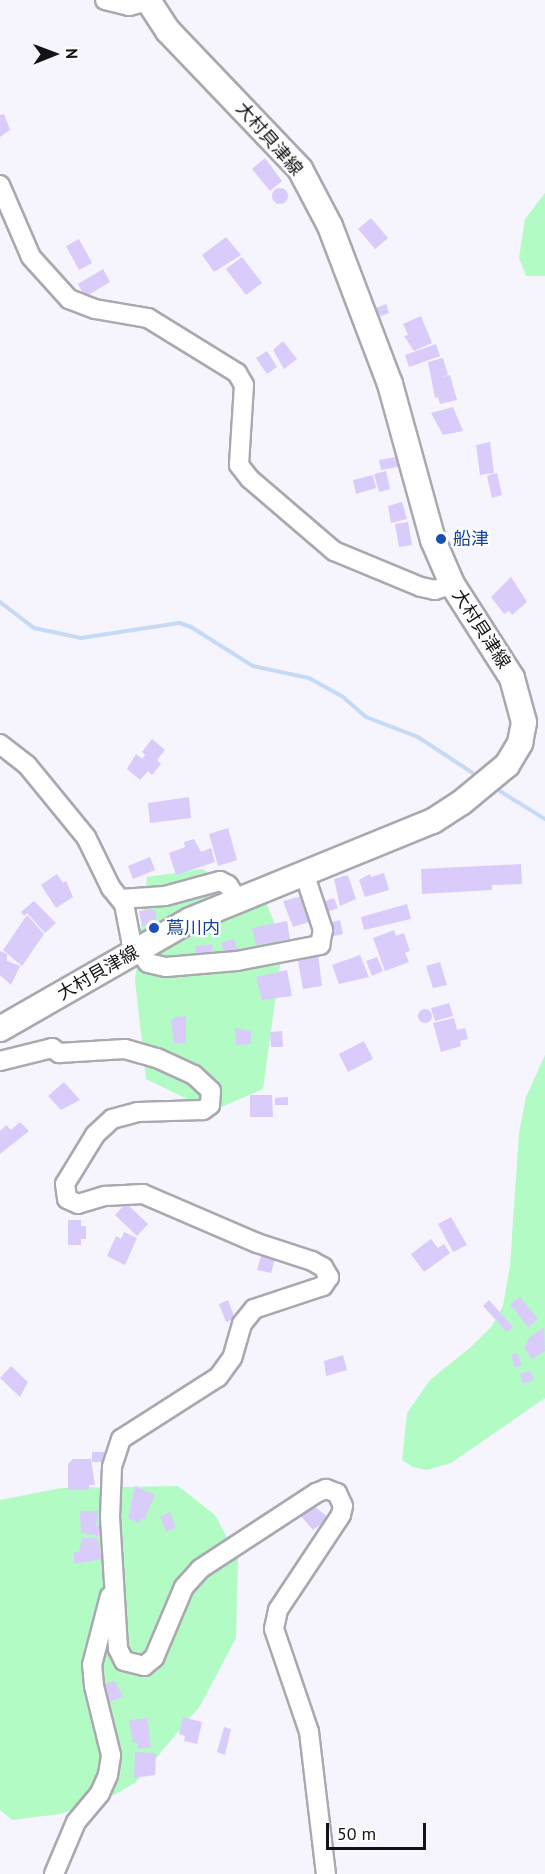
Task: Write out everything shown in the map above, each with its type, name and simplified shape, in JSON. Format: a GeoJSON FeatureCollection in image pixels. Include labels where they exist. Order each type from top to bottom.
{"type":"FeatureCollection","features":[{"type":"Feature","properties":{"kind":"main road","name":"大村貝津線"},"geometry":{"type":"LineString","coordinates":[[0,1029],[136,951],[237,899],[401,836],[442,815],[507,765],[520,743],[524,722],[512,678],[452,584],[433,540],[390,384],[330,226],[300,169],[168,31],[148,0]]}},
{"type":"Feature","properties":{"kind":"street"},"geometry":{"type":"LineString","coordinates":[[105,0],[129,6],[148,0]]}},
{"type":"Feature","properties":{"kind":"street"},"geometry":{"type":"LineString","coordinates":[[0,185],[31,257],[69,299],[95,309],[148,318],[237,373],[244,385],[239,465],[250,478],[334,551],[421,587],[435,590],[452,584]]}},
{"type":"Feature","properties":{"kind":"street"},"geometry":{"type":"LineString","coordinates":[[0,744],[27,765],[86,837],[120,899],[136,951],[148,963],[166,967],[237,961],[320,945],[322,930],[304,873]]}},
{"type":"Feature","properties":{"kind":"street"},"geometry":{"type":"LineString","coordinates":[[120,899],[165,896],[220,881],[228,885],[237,899]]}},
{"type":"Feature","properties":{"kind":"street"},"geometry":{"type":"LineString","coordinates":[[0,1062],[52,1048],[59,1053],[125,1049],[157,1058],[194,1075],[211,1091],[210,1105],[203,1110],[138,1112],[112,1119],[94,1135],[65,1184],[67,1199],[78,1204],[105,1196],[143,1194],[257,1243],[312,1262],[323,1267],[329,1277],[323,1286],[254,1309],[242,1324],[232,1358],[218,1377],[121,1438],[112,1467],[111,1487],[118,1649],[124,1661],[144,1666],[154,1658],[184,1587],[200,1569],[316,1493],[326,1489],[337,1493],[343,1506],[341,1515],[278,1610],[274,1629],[309,1731],[326,1874]]}},
{"type":"Feature","properties":{"kind":"street"},"geometry":{"type":"LineString","coordinates":[[54,1874],[76,1822],[100,1793],[108,1775],[111,1755],[94,1686],[92,1665],[115,1579]]}},
{"type":"Feature","properties":{"kind":"green space"},"geometry":{"type":"Polygon","coordinates":[[[545,193],[545,276],[526,276],[519,258],[525,219],[545,193]]]}},
{"type":"Feature","properties":{"kind":"green space"},"geometry":{"type":"Polygon","coordinates":[[[202,869],[266,902],[283,944],[263,1089],[212,1111],[146,1079],[135,980],[147,877],[202,869]]]}},
{"type":"Feature","properties":{"kind":"green space"},"geometry":{"type":"Polygon","coordinates":[[[545,1055],[545,1398],[451,1463],[427,1470],[413,1467],[402,1460],[407,1413],[430,1380],[472,1346],[492,1326],[503,1306],[510,1266],[519,1133],[526,1097],[545,1055]]]}},
{"type":"Feature","properties":{"kind":"green space"},"geometry":{"type":"Polygon","coordinates":[[[178,1486],[215,1515],[238,1558],[236,1638],[200,1706],[135,1783],[112,1796],[60,1814],[12,1820],[0,1810],[0,1500],[61,1488],[178,1486]]]}},
{"type":"Feature","properties":{"kind":"building"},"geometry":{"type":"Polygon","coordinates":[[[4,114],[10,130],[0,137],[0,115],[4,114]]]}},
{"type":"Feature","properties":{"kind":"building"},"geometry":{"type":"Polygon","coordinates":[[[265,158],[282,181],[270,191],[252,169],[265,158]]]}},
{"type":"Feature","properties":{"kind":"building"},"geometry":{"type":"Polygon","coordinates":[[[280,188],[286,190],[288,196],[286,202],[280,204],[274,202],[272,196],[274,190],[280,188]]]}},
{"type":"Feature","properties":{"kind":"building"},"geometry":{"type":"Polygon","coordinates":[[[371,218],[388,238],[375,249],[358,229],[371,218]]]}},
{"type":"Feature","properties":{"kind":"building"},"geometry":{"type":"Polygon","coordinates":[[[226,237],[241,255],[214,272],[202,255],[226,237]]]}},
{"type":"Feature","properties":{"kind":"building"},"geometry":{"type":"Polygon","coordinates":[[[79,239],[92,263],[79,270],[66,246],[79,239]]]}},
{"type":"Feature","properties":{"kind":"building"},"geometry":{"type":"Polygon","coordinates":[[[242,257],[262,283],[246,295],[226,269],[242,257]]]}},
{"type":"Feature","properties":{"kind":"building"},"geometry":{"type":"Polygon","coordinates":[[[103,269],[110,282],[85,297],[78,284],[103,269]]]}},
{"type":"Feature","properties":{"kind":"building"},"geometry":{"type":"Polygon","coordinates":[[[386,304],[389,313],[379,317],[376,308],[386,304]]]}},
{"type":"Feature","properties":{"kind":"building"},"geometry":{"type":"Polygon","coordinates":[[[421,316],[432,343],[414,351],[404,336],[408,335],[403,324],[421,316]]]}},
{"type":"Feature","properties":{"kind":"building"},"geometry":{"type":"Polygon","coordinates":[[[283,341],[297,359],[284,369],[273,350],[283,341]]]}},
{"type":"Feature","properties":{"kind":"building"},"geometry":{"type":"Polygon","coordinates":[[[436,344],[440,356],[409,367],[405,355],[436,344]]]}},
{"type":"Feature","properties":{"kind":"building"},"geometry":{"type":"Polygon","coordinates":[[[267,351],[277,367],[267,374],[256,358],[267,351]]]}},
{"type":"Feature","properties":{"kind":"building"},"geometry":{"type":"Polygon","coordinates":[[[443,358],[448,375],[440,378],[450,375],[457,400],[440,404],[438,397],[435,398],[428,362],[443,358]]]}},
{"type":"Feature","properties":{"kind":"building"},"geometry":{"type":"Polygon","coordinates":[[[453,407],[463,431],[443,435],[431,413],[453,407]]]}},
{"type":"Feature","properties":{"kind":"building"},"geometry":{"type":"Polygon","coordinates":[[[490,442],[494,473],[480,475],[476,445],[490,442]]]}},
{"type":"Feature","properties":{"kind":"building"},"geometry":{"type":"Polygon","coordinates":[[[396,457],[398,467],[381,470],[379,460],[396,457]]]}},
{"type":"Feature","properties":{"kind":"building"},"geometry":{"type":"Polygon","coordinates":[[[386,471],[390,489],[379,492],[374,474],[386,471]]]}},
{"type":"Feature","properties":{"kind":"building"},"geometry":{"type":"Polygon","coordinates":[[[497,473],[502,495],[492,498],[487,476],[497,473]]]}},
{"type":"Feature","properties":{"kind":"building"},"geometry":{"type":"Polygon","coordinates":[[[373,475],[376,488],[356,494],[353,480],[373,475]]]}},
{"type":"Feature","properties":{"kind":"building"},"geometry":{"type":"Polygon","coordinates":[[[402,502],[407,519],[391,523],[388,506],[402,502]]]}},
{"type":"Feature","properties":{"kind":"building"},"geometry":{"type":"Polygon","coordinates":[[[408,522],[412,545],[399,547],[395,524],[408,522]]]}},
{"type":"Feature","properties":{"kind":"building"},"geometry":{"type":"Polygon","coordinates":[[[511,577],[527,602],[512,615],[509,611],[504,614],[491,597],[511,577]]]}},
{"type":"Feature","properties":{"kind":"building"},"geometry":{"type":"Polygon","coordinates":[[[152,739],[165,750],[157,760],[161,764],[152,775],[148,771],[140,780],[127,769],[136,754],[142,759],[145,755],[142,752],[152,739]]]}},
{"type":"Feature","properties":{"kind":"building"},"geometry":{"type":"Polygon","coordinates":[[[189,797],[191,818],[150,823],[148,803],[189,797]]]}},
{"type":"Feature","properties":{"kind":"building"},"geometry":{"type":"Polygon","coordinates":[[[228,828],[237,860],[218,866],[209,834],[228,828]]]}},
{"type":"Feature","properties":{"kind":"building"},"geometry":{"type":"Polygon","coordinates":[[[194,839],[201,852],[211,848],[215,862],[176,875],[169,853],[185,847],[184,842],[194,839]]]}},
{"type":"Feature","properties":{"kind":"building"},"geometry":{"type":"Polygon","coordinates":[[[150,857],[155,870],[133,879],[128,866],[150,857]]]}},
{"type":"Feature","properties":{"kind":"building"},"geometry":{"type":"Polygon","coordinates":[[[521,864],[522,884],[492,885],[492,890],[422,894],[421,869],[521,864]]]}},
{"type":"Feature","properties":{"kind":"building"},"geometry":{"type":"Polygon","coordinates":[[[384,873],[389,890],[365,897],[359,880],[370,874],[371,877],[384,873]]]}},
{"type":"Feature","properties":{"kind":"building"},"geometry":{"type":"Polygon","coordinates":[[[57,874],[63,883],[66,881],[73,897],[56,908],[41,885],[57,874]]]}},
{"type":"Feature","properties":{"kind":"building"},"geometry":{"type":"Polygon","coordinates":[[[348,875],[356,899],[340,906],[334,879],[348,875]]]}},
{"type":"Feature","properties":{"kind":"building"},"geometry":{"type":"Polygon","coordinates":[[[302,896],[309,922],[293,927],[283,901],[302,896]]]}},
{"type":"Feature","properties":{"kind":"building"},"geometry":{"type":"Polygon","coordinates":[[[334,898],[338,908],[324,913],[320,903],[334,898]]]}},
{"type":"Feature","properties":{"kind":"building"},"geometry":{"type":"Polygon","coordinates":[[[34,901],[56,923],[45,933],[27,913],[24,916],[21,912],[34,901]]]}},
{"type":"Feature","properties":{"kind":"building"},"geometry":{"type":"Polygon","coordinates":[[[407,904],[411,919],[364,930],[361,917],[407,904]]]}},
{"type":"Feature","properties":{"kind":"building"},"geometry":{"type":"Polygon","coordinates":[[[155,909],[157,924],[142,926],[139,911],[155,909]]]}},
{"type":"Feature","properties":{"kind":"building"},"geometry":{"type":"Polygon","coordinates":[[[27,915],[44,934],[22,966],[3,950],[27,915]]]}},
{"type":"Feature","properties":{"kind":"building"},"geometry":{"type":"Polygon","coordinates":[[[340,920],[343,934],[329,937],[326,924],[340,920]]]}},
{"type":"Feature","properties":{"kind":"building"},"geometry":{"type":"Polygon","coordinates":[[[287,921],[290,939],[256,945],[252,928],[287,921]]]}},
{"type":"Feature","properties":{"kind":"building"},"geometry":{"type":"Polygon","coordinates":[[[394,930],[396,936],[404,933],[410,951],[405,953],[409,962],[385,971],[373,938],[394,930]]]}},
{"type":"Feature","properties":{"kind":"building"},"geometry":{"type":"Polygon","coordinates":[[[234,939],[238,951],[224,954],[221,943],[234,939]]]}},
{"type":"Feature","properties":{"kind":"building"},"geometry":{"type":"Polygon","coordinates":[[[212,944],[213,954],[196,956],[195,946],[212,944]]]}},
{"type":"Feature","properties":{"kind":"building"},"geometry":{"type":"Polygon","coordinates":[[[0,951],[7,954],[7,961],[20,966],[11,985],[0,975],[0,951]]]}},
{"type":"Feature","properties":{"kind":"building"},"geometry":{"type":"Polygon","coordinates":[[[318,954],[322,986],[303,989],[298,961],[318,954]]]}},
{"type":"Feature","properties":{"kind":"building"},"geometry":{"type":"Polygon","coordinates":[[[360,955],[369,977],[339,984],[332,965],[360,955]]]}},
{"type":"Feature","properties":{"kind":"building"},"geometry":{"type":"Polygon","coordinates":[[[377,957],[383,971],[372,976],[366,961],[377,957]]]}},
{"type":"Feature","properties":{"kind":"building"},"geometry":{"type":"Polygon","coordinates":[[[440,962],[447,985],[433,988],[426,966],[440,962]]]}},
{"type":"Feature","properties":{"kind":"building"},"geometry":{"type":"Polygon","coordinates":[[[287,970],[292,996],[262,1000],[256,977],[287,970]]]}},
{"type":"Feature","properties":{"kind":"building"},"geometry":{"type":"Polygon","coordinates":[[[449,1003],[453,1016],[435,1021],[431,1008],[449,1003]]]}},
{"type":"Feature","properties":{"kind":"building"},"geometry":{"type":"Polygon","coordinates":[[[422,1009],[428,1009],[432,1016],[428,1023],[422,1023],[418,1019],[418,1013],[422,1009]]]}},
{"type":"Feature","properties":{"kind":"building"},"geometry":{"type":"Polygon","coordinates":[[[186,1016],[186,1043],[174,1043],[171,1021],[174,1017],[186,1016]]]}},
{"type":"Feature","properties":{"kind":"building"},"geometry":{"type":"Polygon","coordinates":[[[454,1018],[457,1030],[465,1028],[468,1039],[460,1041],[461,1046],[441,1052],[433,1023],[454,1018]]]}},
{"type":"Feature","properties":{"kind":"building"},"geometry":{"type":"Polygon","coordinates":[[[235,1028],[251,1031],[251,1044],[236,1045],[235,1028]]]}},
{"type":"Feature","properties":{"kind":"building"},"geometry":{"type":"Polygon","coordinates":[[[282,1031],[283,1047],[271,1047],[270,1032],[282,1031]]]}},
{"type":"Feature","properties":{"kind":"building"},"geometry":{"type":"Polygon","coordinates":[[[364,1041],[373,1059],[348,1072],[339,1054],[364,1041]]]}},
{"type":"Feature","properties":{"kind":"building"},"geometry":{"type":"Polygon","coordinates":[[[64,1082],[80,1100],[61,1110],[48,1096],[64,1082]]]}},
{"type":"Feature","properties":{"kind":"building"},"geometry":{"type":"Polygon","coordinates":[[[250,1095],[272,1095],[273,1117],[250,1117],[250,1095]]]}},
{"type":"Feature","properties":{"kind":"building"},"geometry":{"type":"Polygon","coordinates":[[[288,1097],[288,1105],[275,1105],[275,1098],[288,1097]]]}},
{"type":"Feature","properties":{"kind":"building"},"geometry":{"type":"Polygon","coordinates":[[[20,1122],[29,1131],[0,1154],[0,1131],[6,1125],[11,1130],[20,1122]]]}},
{"type":"Feature","properties":{"kind":"building"},"geometry":{"type":"Polygon","coordinates":[[[126,1203],[148,1224],[137,1236],[115,1215],[126,1203]]]}},
{"type":"Feature","properties":{"kind":"building"},"geometry":{"type":"Polygon","coordinates":[[[451,1217],[467,1245],[453,1252],[438,1224],[451,1217]]]}},
{"type":"Feature","properties":{"kind":"building"},"geometry":{"type":"Polygon","coordinates":[[[68,1220],[81,1220],[81,1226],[86,1226],[86,1239],[81,1239],[81,1245],[68,1245],[68,1220]]]}},
{"type":"Feature","properties":{"kind":"building"},"geometry":{"type":"Polygon","coordinates":[[[124,1232],[137,1238],[125,1265],[107,1256],[116,1236],[121,1239],[124,1232]]]}},
{"type":"Feature","properties":{"kind":"building"},"geometry":{"type":"Polygon","coordinates":[[[431,1239],[438,1248],[444,1244],[450,1253],[424,1272],[411,1254],[431,1239]]]}},
{"type":"Feature","properties":{"kind":"building"},"geometry":{"type":"Polygon","coordinates":[[[261,1256],[275,1259],[271,1273],[257,1270],[261,1256]]]}},
{"type":"Feature","properties":{"kind":"building"},"geometry":{"type":"Polygon","coordinates":[[[520,1297],[538,1319],[528,1327],[510,1304],[520,1297]]]}},
{"type":"Feature","properties":{"kind":"building"},"geometry":{"type":"Polygon","coordinates":[[[228,1300],[235,1319],[226,1322],[219,1304],[228,1300]]]}},
{"type":"Feature","properties":{"kind":"building"},"geometry":{"type":"Polygon","coordinates":[[[489,1300],[513,1327],[507,1332],[483,1306],[489,1300]]]}},
{"type":"Feature","properties":{"kind":"building"},"geometry":{"type":"Polygon","coordinates":[[[544,1327],[545,1351],[532,1359],[524,1348],[529,1338],[544,1327]]]}},
{"type":"Feature","properties":{"kind":"building"},"geometry":{"type":"Polygon","coordinates":[[[517,1353],[522,1365],[515,1368],[511,1355],[517,1353]]]}},
{"type":"Feature","properties":{"kind":"building"},"geometry":{"type":"Polygon","coordinates":[[[343,1355],[347,1370],[326,1376],[324,1361],[343,1355]]]}},
{"type":"Feature","properties":{"kind":"building"},"geometry":{"type":"Polygon","coordinates":[[[11,1366],[28,1382],[20,1397],[0,1378],[11,1366]]]}},
{"type":"Feature","properties":{"kind":"building"},"geometry":{"type":"Polygon","coordinates":[[[530,1371],[534,1380],[523,1384],[520,1374],[530,1371]]]}},
{"type":"Feature","properties":{"kind":"building"},"geometry":{"type":"Polygon","coordinates":[[[92,1452],[104,1452],[104,1462],[92,1462],[92,1452]]]}},
{"type":"Feature","properties":{"kind":"building"},"geometry":{"type":"Polygon","coordinates":[[[73,1459],[91,1459],[95,1485],[89,1485],[89,1490],[68,1490],[68,1464],[73,1459]]]}},
{"type":"Feature","properties":{"kind":"building"},"geometry":{"type":"Polygon","coordinates":[[[135,1486],[155,1495],[144,1520],[141,1518],[139,1523],[128,1518],[135,1486]]]}},
{"type":"Feature","properties":{"kind":"building"},"geometry":{"type":"Polygon","coordinates":[[[313,1505],[329,1518],[313,1530],[300,1515],[313,1505]]]}},
{"type":"Feature","properties":{"kind":"building"},"geometry":{"type":"Polygon","coordinates":[[[80,1511],[99,1511],[96,1526],[101,1526],[101,1536],[81,1533],[80,1511]]]}},
{"type":"Feature","properties":{"kind":"building"},"geometry":{"type":"Polygon","coordinates":[[[170,1512],[176,1527],[166,1532],[160,1517],[170,1512]]]}},
{"type":"Feature","properties":{"kind":"building"},"geometry":{"type":"Polygon","coordinates":[[[82,1538],[97,1538],[102,1559],[74,1564],[74,1552],[79,1552],[82,1538]]]}},
{"type":"Feature","properties":{"kind":"building"},"geometry":{"type":"Polygon","coordinates":[[[115,1681],[123,1697],[108,1702],[102,1685],[115,1681]]]}},
{"type":"Feature","properties":{"kind":"building"},"geometry":{"type":"Polygon","coordinates":[[[183,1717],[202,1722],[197,1744],[184,1741],[185,1736],[179,1734],[183,1717]]]}},
{"type":"Feature","properties":{"kind":"building"},"geometry":{"type":"Polygon","coordinates":[[[147,1718],[151,1747],[138,1749],[137,1742],[133,1743],[129,1720],[147,1718]]]}},
{"type":"Feature","properties":{"kind":"building"},"geometry":{"type":"Polygon","coordinates":[[[224,1727],[231,1729],[225,1755],[217,1752],[224,1727]]]}},
{"type":"Feature","properties":{"kind":"building"},"geometry":{"type":"Polygon","coordinates":[[[135,1752],[156,1753],[155,1775],[134,1778],[135,1752]]]}},
{"type":"Feature","properties":{"kind":"waterway"},"geometry":{"type":"LineString","coordinates":[[0,602],[34,628],[81,638],[179,623],[191,627],[253,666],[309,678],[343,697],[366,717],[418,737],[479,777]]}},
{"type":"Feature","properties":{"kind":"waterway"},"geometry":{"type":"LineString","coordinates":[[495,788],[545,819]]}},
{"type":"Feature","properties":{"kind":"place","name":"船津"},"geometry":{"type":"Point","coordinates":[441,539]}},
{"type":"Feature","properties":{"kind":"place","name":"蔦川内"},"geometry":{"type":"Point","coordinates":[154,928]}}]}
